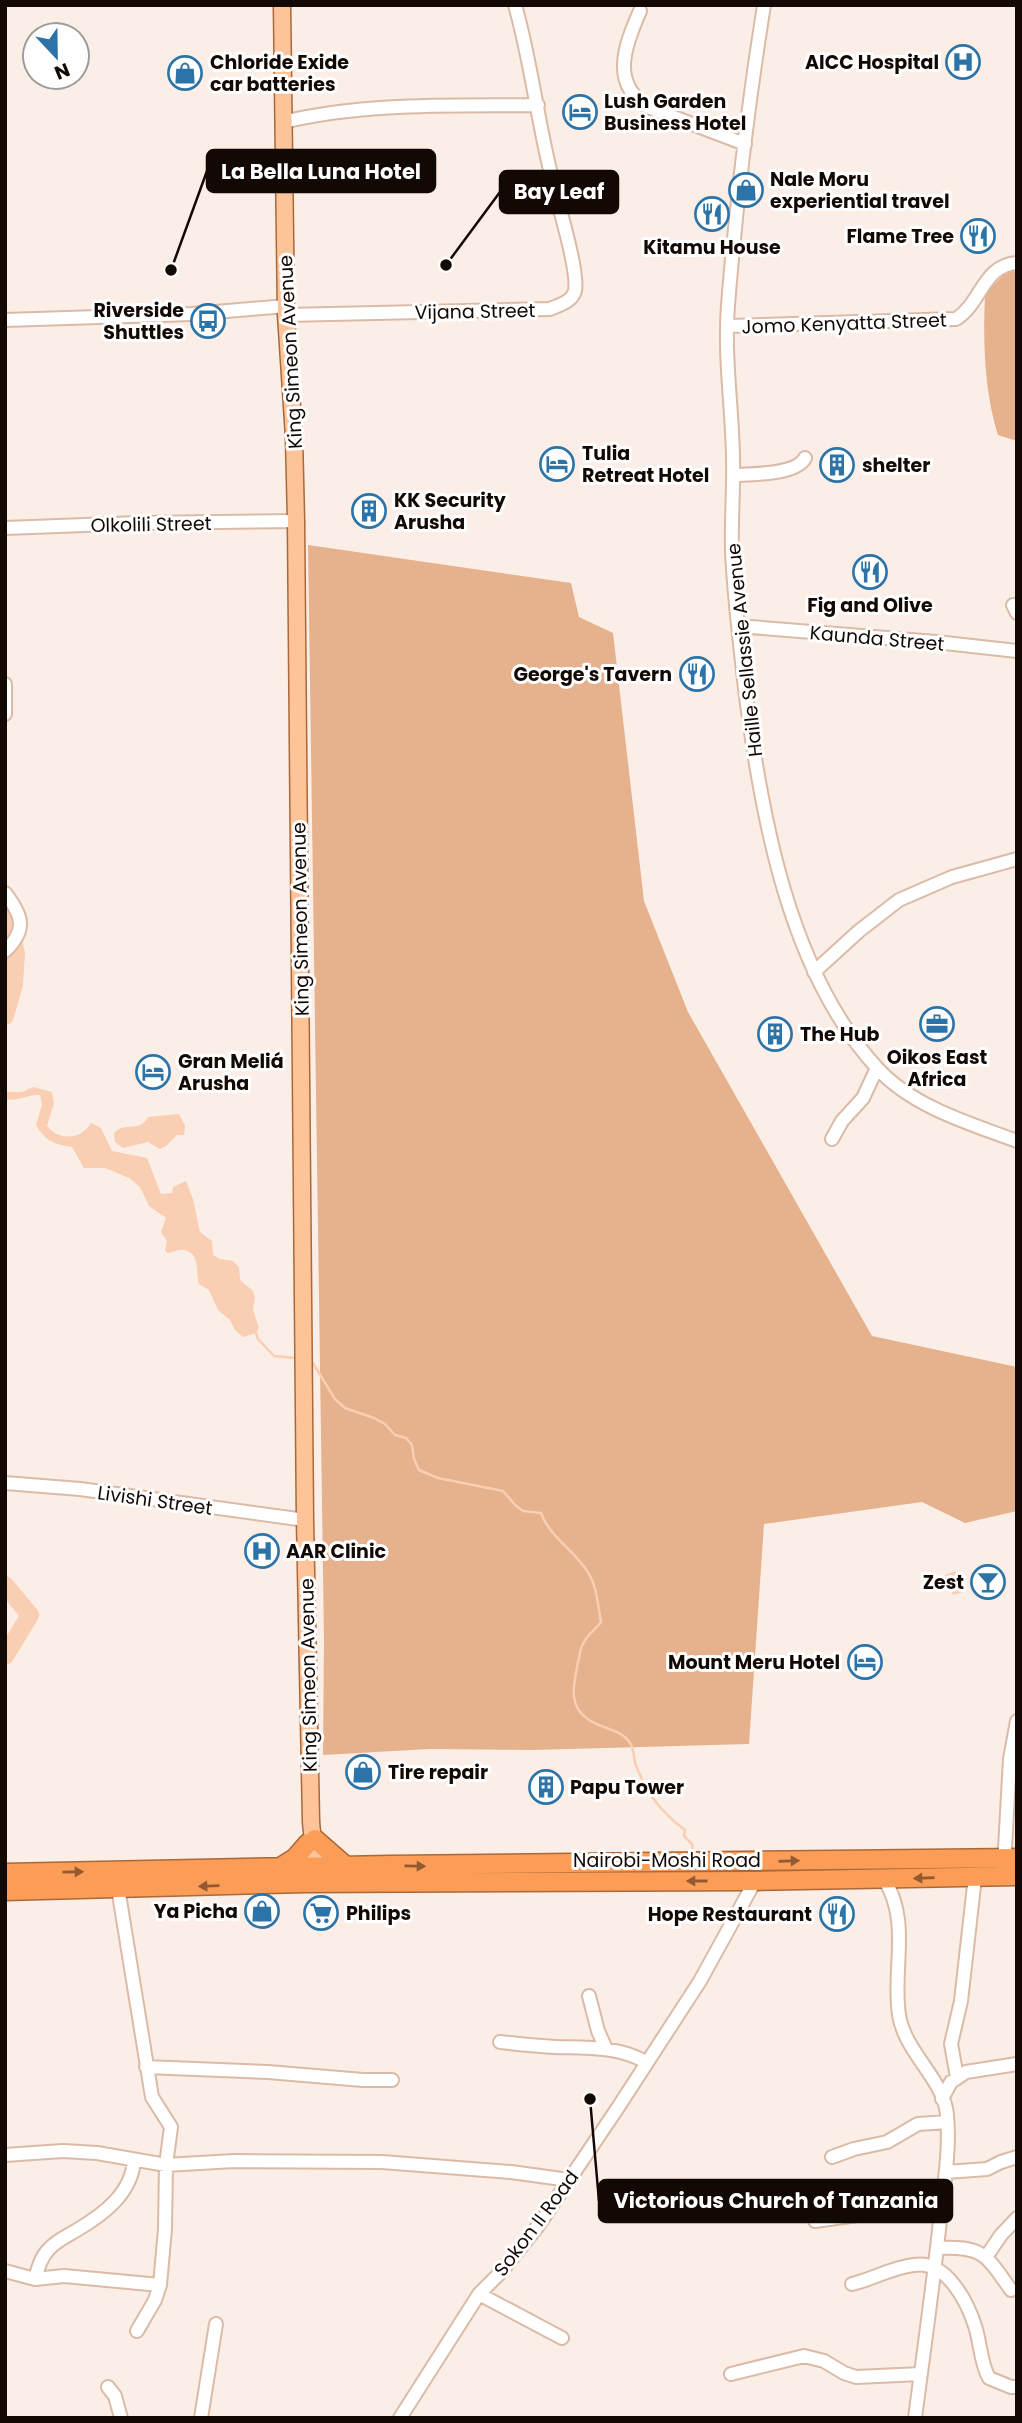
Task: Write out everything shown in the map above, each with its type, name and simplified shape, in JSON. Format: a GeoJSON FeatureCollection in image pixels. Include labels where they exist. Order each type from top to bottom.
{"type":"FeatureCollection","features":[{"type":"Feature","properties":{"kind":"highway"},"geometry":{"type":"LineString","coordinates":[[5,1891],[118,1888],[256,1876],[279,1868],[295,1858],[311,1838],[347,1867]]}},
{"type":"Feature","properties":{"kind":"highway","name":"Nairobi-Moshi Road"},"geometry":{"type":"LineString","coordinates":[[311,1875],[347,1867],[1010,1867]]}},
{"type":"Feature","properties":{"kind":"highway","name":"Nairobi-Moshi Road"},"geometry":{"type":"LineString","coordinates":[[311,1875],[755,1881],[975,1877],[1010,1867]]}},
{"type":"Feature","properties":{"kind":"highway"},"geometry":{"type":"LineString","coordinates":[[279,1868],[311,1875]]}},
{"type":"Feature","properties":{"kind":"highway"},"geometry":{"type":"LineString","coordinates":[[5,1873],[311,1875]]}},
{"type":"Feature","properties":{"kind":"main road","name":"King Simeon Avenue"},"geometry":{"type":"LineString","coordinates":[[282,5],[286,311],[296,521],[311,1875]]}},
{"type":"Feature","properties":{"kind":"street","name":"Vijana Street"},"geometry":{"type":"LineString","coordinates":[[286,311],[531,310],[550,309],[564,304],[573,296],[574,271],[550,170],[524,38],[514,5]]}},
{"type":"Feature","properties":{"kind":"street","name":"Haille Sellassie Avenue"},"geometry":{"type":"LineString","coordinates":[[764,5],[745,144],[728,326],[734,475],[732,548],[738,626],[751,734],[776,855],[796,928],[814,972],[843,1022],[877,1068],[913,1096],[950,1115],[1017,1142]]}},
{"type":"Feature","properties":{"kind":"street"},"geometry":{"type":"LineString","coordinates":[[640,11],[626,44],[624,57],[626,82],[630,92],[638,102],[650,108],[745,144]]}},
{"type":"Feature","properties":{"kind":"street"},"geometry":{"type":"LineString","coordinates":[[284,122],[322,113],[421,106],[538,105]]}},
{"type":"Feature","properties":{"kind":"street","name":"Jomo Kenyatta Street"},"geometry":{"type":"LineString","coordinates":[[728,326],[956,319],[966,313],[975,302],[990,274],[1002,266],[1017,263]]}},
{"type":"Feature","properties":{"kind":"street"},"geometry":{"type":"LineString","coordinates":[[5,320],[286,311]]}},
{"type":"Feature","properties":{"kind":"street"},"geometry":{"type":"LineString","coordinates":[[734,475],[790,469],[802,464],[805,458]]}},
{"type":"Feature","properties":{"kind":"street","name":"Olkolili Street"},"geometry":{"type":"LineString","coordinates":[[5,528],[296,521]]}},
{"type":"Feature","properties":{"kind":"street","name":"Kaunda Street"},"geometry":{"type":"LineString","coordinates":[[738,626],[1017,651]]}},
{"type":"Feature","properties":{"kind":"street"},"geometry":{"type":"LineString","coordinates":[[5,684],[5,715]]}},
{"type":"Feature","properties":{"kind":"street"},"geometry":{"type":"LineString","coordinates":[[814,972],[859,931],[899,900],[952,877],[1017,859]]}},
{"type":"Feature","properties":{"kind":"street"},"geometry":{"type":"LineString","coordinates":[[5,893],[16,907],[20,928],[18,939],[5,951]]}},
{"type":"Feature","properties":{"kind":"street"},"geometry":{"type":"LineString","coordinates":[[832,1139],[842,1121],[863,1098],[877,1068]]}},
{"type":"Feature","properties":{"kind":"street","name":"Livishi Street"},"geometry":{"type":"LineString","coordinates":[[5,1483],[80,1489],[305,1520]]}},
{"type":"Feature","properties":{"kind":"street"},"geometry":{"type":"LineString","coordinates":[[1010,1867],[1009,1770],[1017,1721]]}},
{"type":"Feature","properties":{"kind":"street"},"geometry":{"type":"LineString","coordinates":[[957,2077],[951,2044],[961,2001],[975,1877]]}},
{"type":"Feature","properties":{"kind":"street"},"geometry":{"type":"LineString","coordinates":[[884,1879],[892,1892],[898,1912],[898,2005],[901,2025],[942,2099],[947,2122],[946,2172],[936,2269],[915,2418]]}},
{"type":"Feature","properties":{"kind":"street","name":"Sokon II Road"},"geometry":{"type":"LineString","coordinates":[[400,2418],[480,2294],[522,2246],[569,2180],[700,1981],[755,1881]]}},
{"type":"Feature","properties":{"kind":"street"},"geometry":{"type":"LineString","coordinates":[[118,1888],[152,2097],[171,2127],[166,2165],[165,2229],[160,2286],[138,2331]]}},
{"type":"Feature","properties":{"kind":"street"},"geometry":{"type":"LineString","coordinates":[[589,1996],[598,2031],[606,2049]]}},
{"type":"Feature","properties":{"kind":"street"},"geometry":{"type":"LineString","coordinates":[[500,2042],[606,2049],[619,2051],[646,2063]]}},
{"type":"Feature","properties":{"kind":"street"},"geometry":{"type":"LineString","coordinates":[[942,2099],[951,2082],[957,2077],[976,2069],[1017,2064]]}},
{"type":"Feature","properties":{"kind":"street"},"geometry":{"type":"LineString","coordinates":[[146,2067],[392,2080]]}},
{"type":"Feature","properties":{"kind":"street"},"geometry":{"type":"LineString","coordinates":[[832,2157],[854,2149],[887,2143],[918,2124],[947,2122]]}},
{"type":"Feature","properties":{"kind":"street"},"geometry":{"type":"LineString","coordinates":[[5,2155],[63,2151],[97,2153],[166,2165],[323,2160],[511,2172],[569,2180]]}},
{"type":"Feature","properties":{"kind":"street"},"geometry":{"type":"LineString","coordinates":[[946,2172],[987,2169],[1017,2157]]}},
{"type":"Feature","properties":{"kind":"street"},"geometry":{"type":"LineString","coordinates":[[35,2278],[41,2261],[55,2242],[94,2219],[120,2195],[131,2179],[134,2160]]}},
{"type":"Feature","properties":{"kind":"street"},"geometry":{"type":"LineString","coordinates":[[815,2221],[942,2203]]}},
{"type":"Feature","properties":{"kind":"street"},"geometry":{"type":"LineString","coordinates":[[986,2257],[1017,2218]]}},
{"type":"Feature","properties":{"kind":"street"},"geometry":{"type":"LineString","coordinates":[[938,2248],[968,2248],[986,2257],[1011,2290]]}},
{"type":"Feature","properties":{"kind":"street"},"geometry":{"type":"LineString","coordinates":[[852,2284],[917,2264],[936,2269],[960,2293],[968,2308],[976,2329],[983,2367],[989,2378],[1017,2387]]}},
{"type":"Feature","properties":{"kind":"street"},"geometry":{"type":"LineString","coordinates":[[5,2271],[35,2278],[64,2276],[160,2286]]}},
{"type":"Feature","properties":{"kind":"street"},"geometry":{"type":"LineString","coordinates":[[480,2294],[562,2338]]}},
{"type":"Feature","properties":{"kind":"street"},"geometry":{"type":"LineString","coordinates":[[201,2418],[216,2324]]}},
{"type":"Feature","properties":{"kind":"street"},"geometry":{"type":"LineString","coordinates":[[731,2374],[804,2356],[814,2357],[844,2374],[856,2376],[920,2374]]}},
{"type":"Feature","properties":{"kind":"street"},"geometry":{"type":"LineString","coordinates":[[108,2387],[115,2396],[121,2418]]}},
{"type":"Feature","properties":{"kind":"shaded area"},"geometry":{"type":"Polygon","coordinates":[[[1008,270],[1017,270],[1017,441],[998,435],[987,383],[985,347],[985,294],[1008,270]]]}},
{"type":"Feature","properties":{"kind":"shaded area"},"geometry":{"type":"Polygon","coordinates":[[[308,545],[571,583],[579,617],[613,633],[644,901],[688,1012],[872,1336],[1017,1367],[1017,1511],[965,1523],[922,1502],[764,1524],[749,1744],[533,1750],[429,1749],[323,1755],[324,1639],[308,545]]]}},
{"type":"Feature","properties":{"kind":"shaded area"},"geometry":{"type":"Polygon","coordinates":[[[33,1087],[52,1092],[54,1103],[47,1126],[52,1131],[64,1136],[76,1135],[87,1129],[91,1123],[101,1128],[112,1151],[147,1158],[161,1194],[172,1193],[173,1187],[186,1181],[200,1232],[212,1241],[213,1255],[233,1261],[239,1267],[240,1280],[253,1291],[253,1310],[259,1328],[256,1333],[243,1337],[218,1310],[209,1290],[199,1284],[193,1255],[184,1250],[167,1253],[167,1241],[161,1232],[166,1218],[149,1206],[140,1187],[129,1178],[105,1168],[84,1168],[72,1147],[47,1139],[36,1125],[42,1105],[40,1095],[5,1099],[5,1092],[22,1092],[33,1087]]]}},
{"type":"Feature","properties":{"kind":"shaded area"},"geometry":{"type":"Polygon","coordinates":[[[179,1114],[185,1126],[184,1135],[177,1135],[160,1149],[148,1142],[123,1148],[115,1142],[114,1133],[118,1130],[141,1125],[148,1117],[179,1114]]]}},
{"type":"Feature","properties":{"kind":"shaded area"},"geometry":{"type":"Polygon","coordinates":[[[956,1571],[963,1592],[953,1595],[945,1575],[956,1571]]]}},
{"type":"Feature","properties":{"kind":"waterway"},"geometry":{"type":"LineString","coordinates":[[5,907],[16,953],[14,984],[5,1016]]}},
{"type":"Feature","properties":{"kind":"waterway"},"geometry":{"type":"LineString","coordinates":[[256,1333],[258,1339],[274,1356],[295,1358]]}},
{"type":"Feature","properties":{"kind":"waterway"},"geometry":{"type":"LineString","coordinates":[[311,1360],[335,1399],[345,1408],[374,1418],[385,1424],[395,1435],[406,1438],[412,1445],[419,1470],[438,1478],[503,1491],[523,1511],[541,1513],[551,1530],[584,1566],[594,1585],[601,1622],[582,1647],[574,1686],[577,1708],[589,1720],[626,1738],[633,1749],[636,1765],[646,1787],[662,1810],[685,1830],[684,1836],[692,1844],[693,1852]]}},
{"type":"Feature","properties":{"kind":"waterway"},"geometry":{"type":"LineString","coordinates":[[5,1585],[30,1615],[5,1656]]}},
{"type":"Feature","properties":{"kind":"place","name":"AICC Hospital"},"geometry":{"type":"Point","coordinates":[963,62]}},
{"type":"Feature","properties":{"kind":"place","name":"Chloride Exide car batteries"},"geometry":{"type":"Point","coordinates":[185,73]}},
{"type":"Feature","properties":{"kind":"place","name":"Lush Garden Business Hotel"},"geometry":{"type":"Point","coordinates":[580,112]}},
{"type":"Feature","properties":{"kind":"place","name":"Nale Moru experiential travel"},"geometry":{"type":"Point","coordinates":[746,190]}},
{"type":"Feature","properties":{"kind":"place","name":"Kitamu House"},"geometry":{"type":"Point","coordinates":[712,214]}},
{"type":"Feature","properties":{"kind":"place","name":"Flame Tree"},"geometry":{"type":"Point","coordinates":[978,236]}},
{"type":"Feature","properties":{"kind":"place","name":"Bay Leaf"},"geometry":{"type":"Point","coordinates":[446,265]}},
{"type":"Feature","properties":{"kind":"place","name":"La Bella Luna Hotel"},"geometry":{"type":"Point","coordinates":[171,270]}},
{"type":"Feature","properties":{"kind":"place","name":"Riverside Shuttles"},"geometry":{"type":"Point","coordinates":[208,321]}},
{"type":"Feature","properties":{"kind":"place","name":"Tulia Retreat Hotel"},"geometry":{"type":"Point","coordinates":[557,464]}},
{"type":"Feature","properties":{"kind":"place","name":"shelter"},"geometry":{"type":"Point","coordinates":[837,465]}},
{"type":"Feature","properties":{"kind":"place","name":"KK Security Arusha"},"geometry":{"type":"Point","coordinates":[369,511]}},
{"type":"Feature","properties":{"kind":"place","name":"Fig and Olive"},"geometry":{"type":"Point","coordinates":[870,572]}},
{"type":"Feature","properties":{"kind":"place","name":"George's Tavern"},"geometry":{"type":"Point","coordinates":[697,674]}},
{"type":"Feature","properties":{"kind":"place","name":"Oikos East Africa"},"geometry":{"type":"Point","coordinates":[937,1024]}},
{"type":"Feature","properties":{"kind":"place","name":"The Hub"},"geometry":{"type":"Point","coordinates":[775,1034]}},
{"type":"Feature","properties":{"kind":"place","name":"Gran Meliá Arusha"},"geometry":{"type":"Point","coordinates":[153,1072]}},
{"type":"Feature","properties":{"kind":"place","name":"AAR Clinic"},"geometry":{"type":"Point","coordinates":[262,1551]}},
{"type":"Feature","properties":{"kind":"place","name":"Zest"},"geometry":{"type":"Point","coordinates":[988,1582]}},
{"type":"Feature","properties":{"kind":"place","name":"Mount Meru Hotel"},"geometry":{"type":"Point","coordinates":[865,1662]}},
{"type":"Feature","properties":{"kind":"place","name":"Tire repair"},"geometry":{"type":"Point","coordinates":[363,1772]}},
{"type":"Feature","properties":{"kind":"place","name":"Papu Tower"},"geometry":{"type":"Point","coordinates":[546,1787]}},
{"type":"Feature","properties":{"kind":"place","name":"Ya Picha"},"geometry":{"type":"Point","coordinates":[262,1911]}},
{"type":"Feature","properties":{"kind":"place","name":"Philips"},"geometry":{"type":"Point","coordinates":[321,1913]}},
{"type":"Feature","properties":{"kind":"place","name":"Hope Restaurant"},"geometry":{"type":"Point","coordinates":[837,1914]}},
{"type":"Feature","properties":{"kind":"place","name":"Victorious Church of Tanzania"},"geometry":{"type":"Point","coordinates":[590,2099]}}]}
